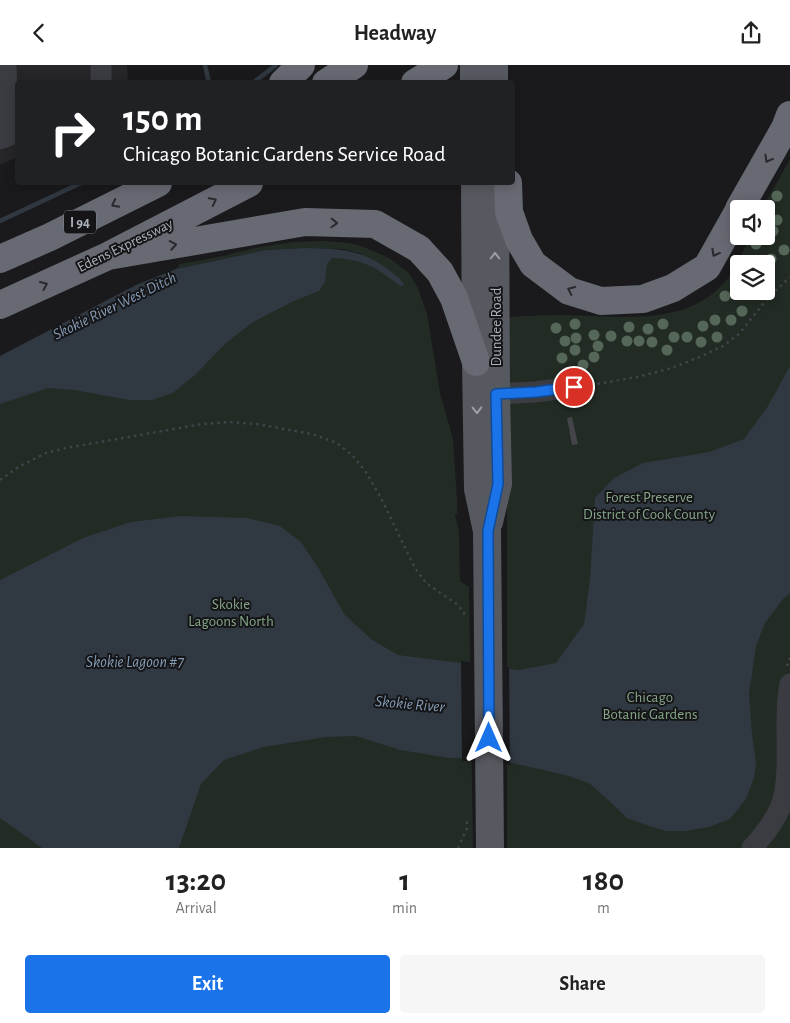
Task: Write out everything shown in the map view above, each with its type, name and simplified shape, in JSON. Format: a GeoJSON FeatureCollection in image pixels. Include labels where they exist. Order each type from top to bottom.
{"type":"FeatureCollection","features":[{"type":"Feature","properties":{"kind":"highway"},"geometry":{"type":"LineString","coordinates":[[286,80],[301,65]]}},
{"type":"Feature","properties":{"kind":"highway"},"geometry":{"type":"LineString","coordinates":[[331,80],[354,65]]}},
{"type":"Feature","properties":{"kind":"highway"},"geometry":{"type":"LineString","coordinates":[[420,80],[444,65]]}},
{"type":"Feature","properties":{"kind":"highway"},"geometry":{"type":"LineString","coordinates":[[744,200],[785,129],[790,115]]}},
{"type":"Feature","properties":{"kind":"highway","name":"I 94"},"geometry":{"type":"LineString","coordinates":[[0,259],[50,237],[154,185]]}},
{"type":"Feature","properties":{"kind":"highway","name":"Edens Expressway"},"geometry":{"type":"LineString","coordinates":[[0,305],[108,256],[244,185]]}},
{"type":"Feature","properties":{"kind":"highway"},"geometry":{"type":"LineString","coordinates":[[508,185],[509,212],[520,240],[533,264],[569,291],[602,301],[643,299],[673,288],[707,267],[730,225]]}},
{"type":"Feature","properties":{"kind":"highway"},"geometry":{"type":"LineString","coordinates":[[108,256],[305,222],[376,224],[419,249],[440,272],[454,298],[476,361]]}},
{"type":"Feature","properties":{"kind":"main road"},"geometry":{"type":"LineString","coordinates":[[474,65],[474,80]]}},
{"type":"Feature","properties":{"kind":"main road"},"geometry":{"type":"LineString","coordinates":[[494,65],[494,80]]}},
{"type":"Feature","properties":{"kind":"main road","name":"Dundee Road"},"geometry":{"type":"LineString","coordinates":[[475,185],[478,489],[488,531]]}},
{"type":"Feature","properties":{"kind":"main road","name":"Dundee Road"},"geometry":{"type":"LineString","coordinates":[[490,848],[488,531],[498,484],[495,185]]}},
{"type":"Feature","properties":{"kind":"lane"},"geometry":{"type":"LineString","coordinates":[[6,65],[8,136]]}},
{"type":"Feature","properties":{"kind":"lane"},"geometry":{"type":"LineString","coordinates":[[101,65],[101,80]]}},
{"type":"Feature","properties":{"kind":"lane"},"geometry":{"type":"LineString","coordinates":[[496,394],[536,392],[574,387]]}},
{"type":"Feature","properties":{"kind":"lane"},"geometry":{"type":"LineString","coordinates":[[752,848],[763,837],[782,803],[786,774],[788,693],[790,685]]}},
{"type":"Feature","properties":{"kind":"path"},"geometry":{"type":"LineString","coordinates":[[574,387],[637,377],[672,368],[702,357],[739,334],[767,299],[790,277]]}},
{"type":"Feature","properties":{"kind":"path"},"geometry":{"type":"LineString","coordinates":[[0,480],[20,466],[53,451],[202,424],[231,422],[312,434],[337,443],[358,461],[381,498],[415,568],[426,583],[458,605],[466,619]]}},
{"type":"Feature","properties":{"kind":"path"},"geometry":{"type":"LineString","coordinates":[[458,848],[467,828],[467,813]]}},
{"type":"Feature","properties":{"kind":"shaded area"},"geometry":{"type":"Polygon","coordinates":[[[0,65],[127,65],[128,80],[15,80],[15,158],[0,165],[0,65]]]}},
{"type":"Feature","properties":{"kind":"green space","name":"Forest Preserve District of Cook County"},"geometry":{"type":"Polygon","coordinates":[[[790,159],[790,848],[507,848],[507,317],[558,315],[628,317],[670,313],[690,307],[708,297],[730,275],[730,300],[775,300],[775,255],[742,255],[746,245],[775,245],[775,200],[767,200],[790,159]]]}},
{"type":"Feature","properties":{"kind":"green space","name":"Skokie Lagoons North"},"geometry":{"type":"Polygon","coordinates":[[[325,241],[350,243],[389,258],[408,272],[418,288],[427,314],[440,393],[453,439],[457,499],[457,514],[455,515],[459,531],[460,581],[469,587],[473,848],[0,848],[0,367],[173,274],[363,254],[343,249],[266,250],[176,269],[180,264],[259,247],[293,242],[325,241]]]}},
{"type":"Feature","properties":{"kind":"water","name":"Skokie River West Ditch"},"geometry":{"type":"Polygon","coordinates":[[[337,249],[365,256],[385,267],[405,285],[400,286],[376,269],[361,262],[332,258],[327,264],[325,282],[319,291],[294,301],[253,322],[226,343],[195,375],[173,393],[152,400],[129,400],[74,390],[48,388],[0,404],[0,356],[136,285],[176,269],[266,250],[337,249]]]}},
{"type":"Feature","properties":{"kind":"water"},"geometry":{"type":"Polygon","coordinates":[[[790,366],[790,593],[783,599],[765,623],[756,646],[749,694],[756,763],[754,778],[746,799],[730,819],[709,827],[685,831],[666,831],[627,818],[589,783],[565,775],[495,759],[449,758],[400,750],[356,736],[326,737],[264,747],[224,760],[201,784],[179,848],[42,848],[0,818],[0,580],[83,538],[131,522],[181,516],[247,518],[280,526],[301,542],[319,569],[344,614],[371,639],[398,655],[519,670],[556,663],[584,624],[590,579],[595,498],[614,478],[643,463],[709,452],[744,439],[768,406],[790,366]]]}},
{"type":"Feature","properties":{"kind":"pier"},"geometry":{"type":"Polygon","coordinates":[[[461,661],[509,667],[510,765],[495,761],[462,761],[461,661]]]}},
{"type":"Feature","properties":{"kind":"building"},"geometry":{"type":"Polygon","coordinates":[[[572,417],[578,444],[572,445],[567,418],[572,417]]]}},
{"type":"Feature","properties":{"kind":"waterway"},"geometry":{"type":"LineString","coordinates":[[205,65],[208,80]]}},
{"type":"Feature","properties":{"kind":"waterway"},"geometry":{"type":"LineString","coordinates":[[257,80],[276,65]]}},
{"type":"Feature","properties":{"kind":"waterway"},"geometry":{"type":"LineString","coordinates":[[0,221],[77,185]]}},
{"type":"Feature","properties":{"kind":"route"},"geometry":{"type":"LineString","coordinates":[[489,738],[488,531],[498,484],[496,394],[536,392],[574,387]]}},
{"type":"Feature","properties":{"kind":"water label","name":"Skokie Lagoon #7"},"geometry":{"type":"Point","coordinates":[135,661]}},
{"type":"Feature","properties":{"kind":"water label","name":"Skokie River"},"geometry":{"type":"Point","coordinates":[410,703]}},
{"type":"Feature","properties":{"kind":"park label","name":"Chicago Botanic Gardens"},"geometry":{"type":"Point","coordinates":[650,706]}}]}
